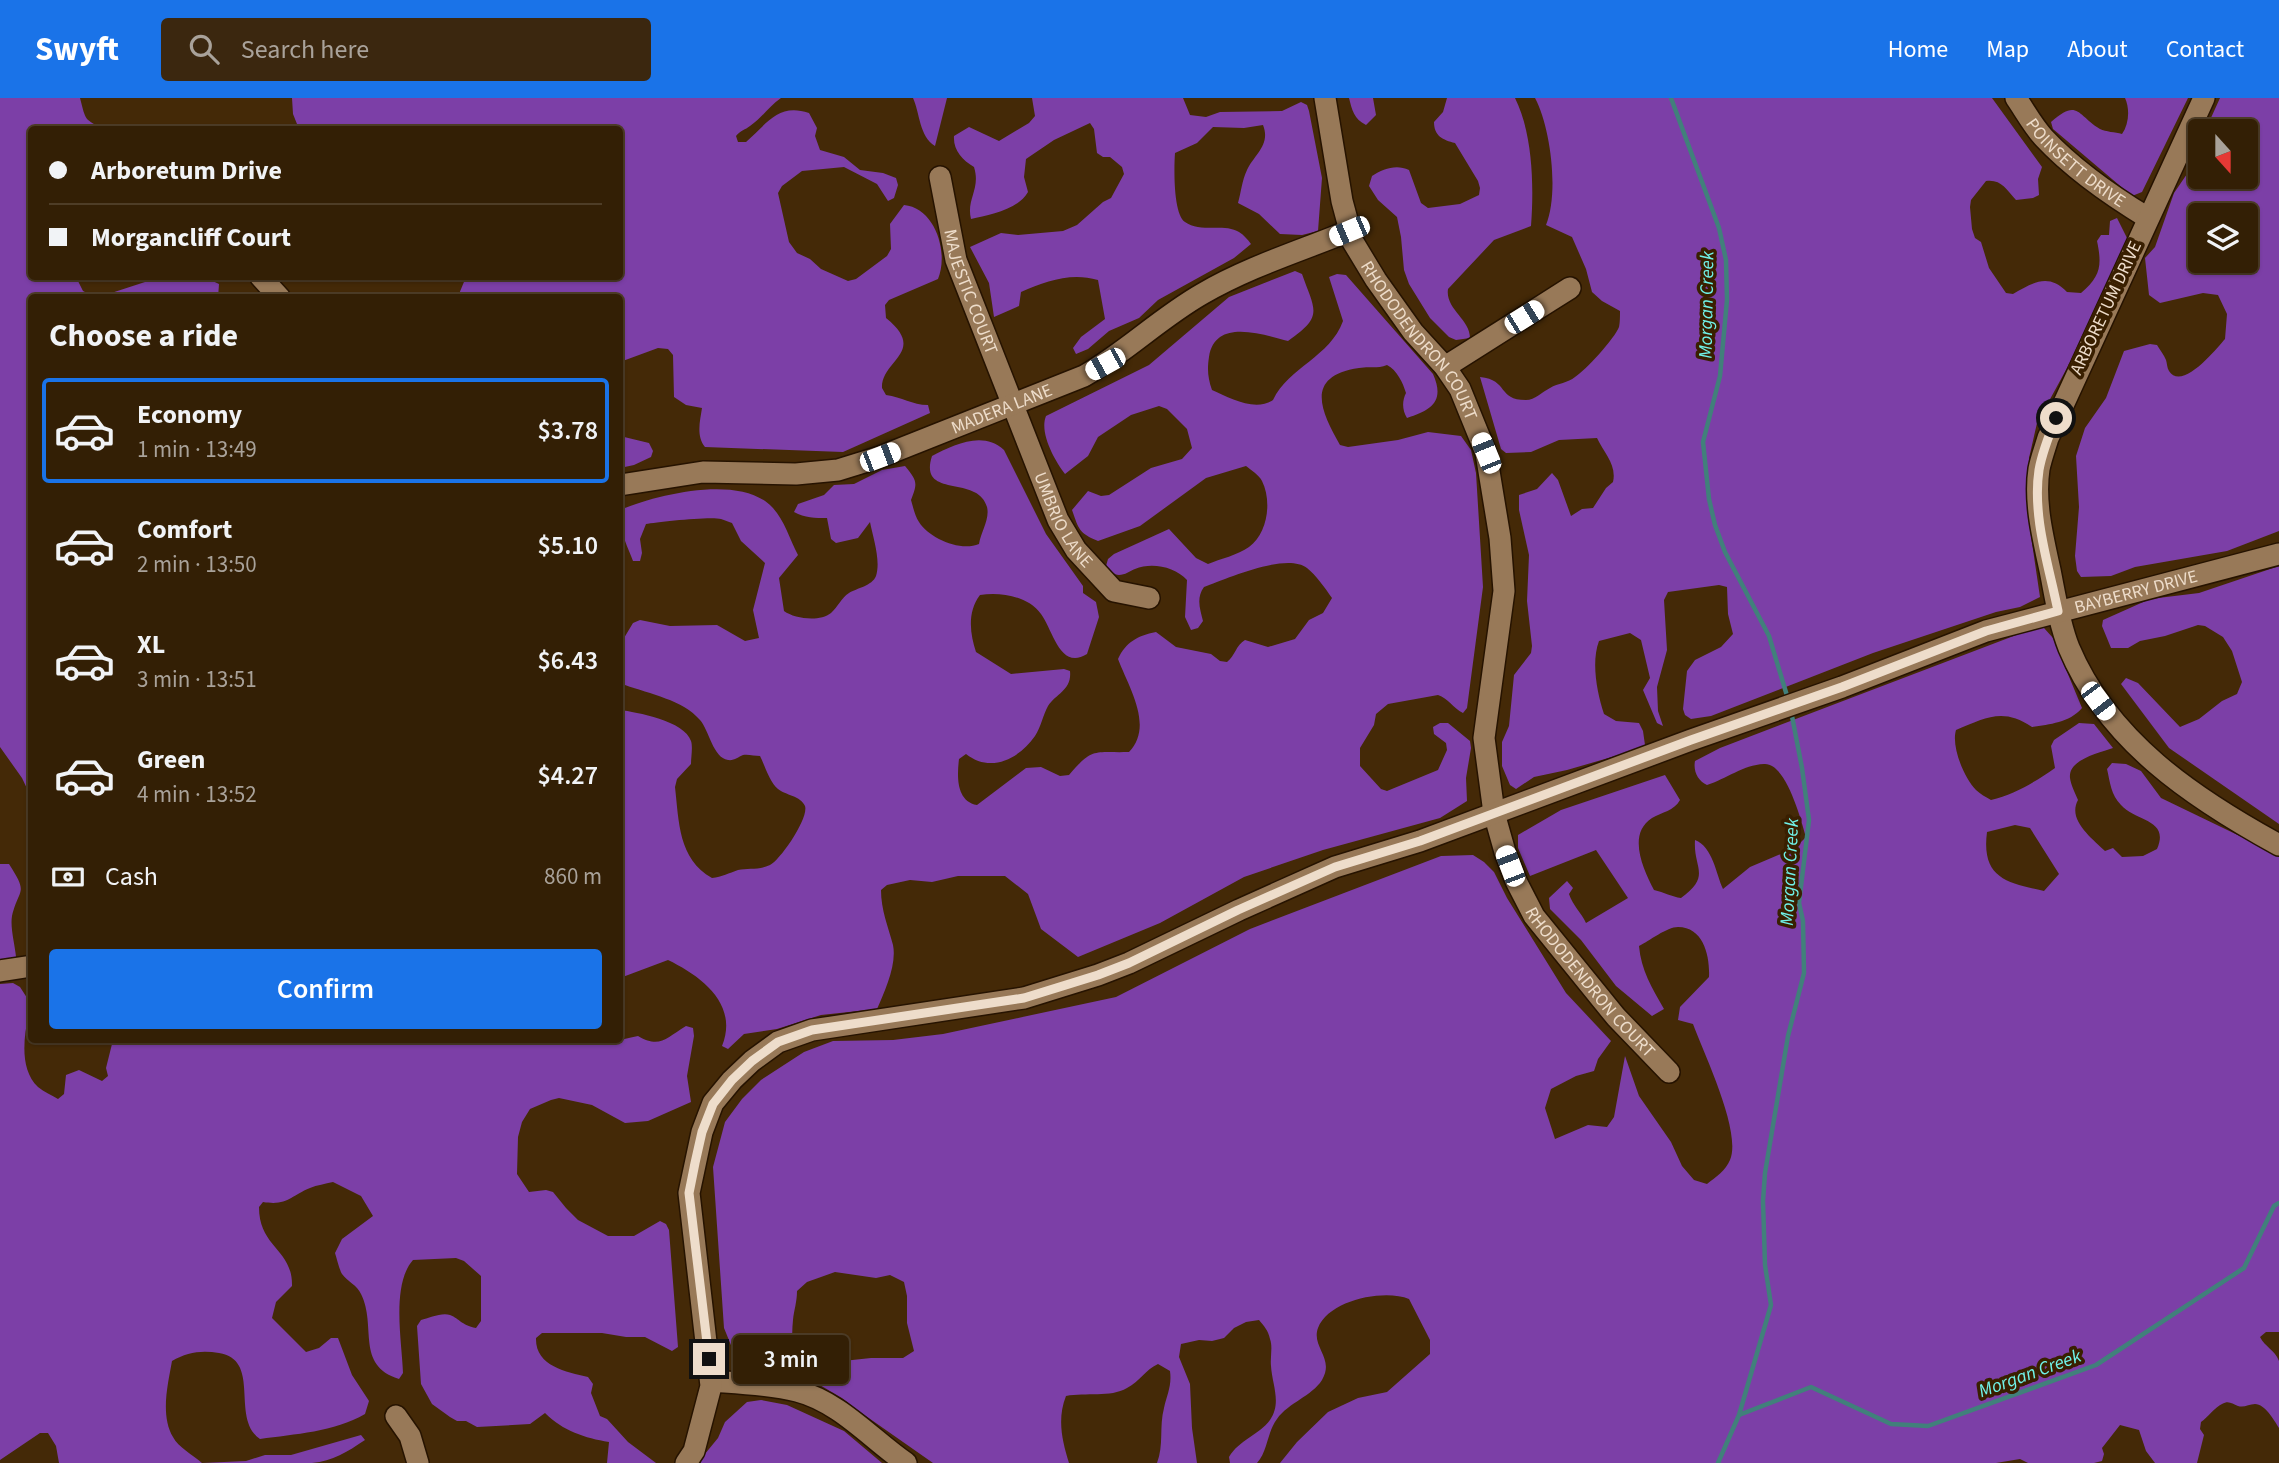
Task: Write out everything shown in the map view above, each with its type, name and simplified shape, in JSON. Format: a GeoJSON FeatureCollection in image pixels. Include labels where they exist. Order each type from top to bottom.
{"type":"FeatureCollection","features":[{"type":"Feature","properties":{"kind":"street","name":"RHODODENDRON COURT"},"geometry":{"type":"LineString","coordinates":[[1325,98],[1353,242],[1413,332],[1445,367],[1460,389],[1486,453],[1500,538],[1504,591],[1485,738],[1494,813],[1505,852],[1534,916],[1616,1017],[1669,1072]]}},
{"type":"Feature","properties":{"kind":"street","name":"POINSETT DRIVE"},"geometry":{"type":"LineString","coordinates":[[2015,98],[2043,136],[2073,165],[2106,192],[2148,218]]}},
{"type":"Feature","properties":{"kind":"street","name":"ARBORETUM DRIVE"},"geometry":{"type":"LineString","coordinates":[[2204,98],[2048,438],[2039,470],[2038,493],[2042,531],[2058,611],[2069,647],[2098,701],[2119,728],[2150,759],[2185,787],[2279,845]]}},
{"type":"Feature","properties":{"kind":"street","name":"MAJESTIC COURT"},"geometry":{"type":"LineString","coordinates":[[940,177],[957,260],[1013,404]]}},
{"type":"Feature","properties":{"kind":"street","name":"MADERA LANE"},"geometry":{"type":"LineString","coordinates":[[623,485],[703,472],[772,475],[838,470],[880,457],[1062,386],[1105,364],[1200,295],[1228,280],[1349,231]]}},
{"type":"Feature","properties":{"kind":"street"},"geometry":{"type":"LineString","coordinates":[[263,280],[276,294]]}},
{"type":"Feature","properties":{"kind":"street"},"geometry":{"type":"LineString","coordinates":[[1445,367],[1570,288]]}},
{"type":"Feature","properties":{"kind":"street","name":"UMBRIO LANE"},"geometry":{"type":"LineString","coordinates":[[1013,404],[1058,520],[1076,550],[1114,591],[1149,598]]}},
{"type":"Feature","properties":{"kind":"street","name":"BAYBERRY DRIVE"},"geometry":{"type":"LineString","coordinates":[[711,1381],[689,1193],[702,1132],[713,1104],[732,1080],[778,1042],[812,1030],[1024,998],[1098,975],[1335,867],[1420,841],[1986,631],[2279,554]]}},
{"type":"Feature","properties":{"kind":"street"},"geometry":{"type":"LineString","coordinates":[[0,971],[28,967]]}},
{"type":"Feature","properties":{"kind":"street"},"geometry":{"type":"LineString","coordinates":[[686,1463],[694,1451],[711,1381],[799,1391],[855,1422],[906,1463]]}},
{"type":"Feature","properties":{"kind":"street"},"geometry":{"type":"LineString","coordinates":[[396,1416],[410,1436],[418,1463]]}},
{"type":"Feature","properties":{"kind":"shaded area"},"geometry":{"type":"Polygon","coordinates":[[[0,98],[80,98],[87,118],[98,126],[28,126],[28,280],[78,280],[83,291],[89,294],[28,294],[28,791],[0,747],[0,98]]]}},
{"type":"Feature","properties":{"kind":"shaded area"},"geometry":{"type":"Polygon","coordinates":[[[292,98],[781,98],[736,136],[738,142],[746,142],[781,113],[809,113],[817,128],[815,136],[820,150],[844,157],[860,170],[896,178],[898,185],[894,198],[888,201],[877,184],[844,167],[802,171],[782,186],[778,193],[789,242],[797,253],[810,259],[821,269],[848,281],[856,279],[887,256],[891,249],[890,224],[904,205],[924,214],[937,233],[942,256],[938,279],[889,300],[885,305],[886,318],[898,330],[903,339],[903,348],[888,370],[882,388],[886,395],[928,405],[930,413],[843,452],[705,447],[700,433],[702,408],[686,405],[674,397],[673,355],[668,349],[658,348],[623,361],[623,294],[459,294],[465,280],[623,280],[623,126],[298,126],[293,114],[292,98]]]}},
{"type":"Feature","properties":{"kind":"shaded area"},"geometry":{"type":"Polygon","coordinates":[[[913,98],[947,98],[935,146],[923,130],[913,98]]]}},
{"type":"Feature","properties":{"kind":"shaded area"},"geometry":{"type":"Polygon","coordinates":[[[1032,98],[1183,98],[1190,115],[1206,117],[1220,112],[1282,111],[1301,102],[1307,105],[1309,111],[1322,178],[1318,231],[1302,235],[1280,234],[1259,214],[1238,203],[1245,174],[1265,138],[1263,125],[1244,128],[1213,127],[1197,143],[1175,153],[1178,210],[1185,222],[1191,225],[1233,229],[1251,244],[1234,258],[1158,300],[1139,318],[1109,331],[1088,349],[1076,354],[1073,348],[1081,337],[1105,319],[1098,280],[1068,277],[1040,284],[1021,292],[1019,306],[994,317],[989,283],[970,247],[1001,233],[1018,235],[1063,231],[1077,225],[1111,198],[1124,174],[1122,167],[1110,157],[1097,153],[1094,129],[1090,123],[1054,140],[1026,159],[1024,177],[1028,192],[1017,203],[1002,211],[971,219],[970,206],[976,175],[974,167],[962,158],[957,150],[954,136],[969,127],[999,141],[1029,123],[1035,116],[1032,98]]]}},
{"type":"Feature","properties":{"kind":"shaded area"},"geometry":{"type":"Polygon","coordinates":[[[1349,98],[1373,98],[1376,115],[1366,125],[1354,114],[1349,98]]]}},
{"type":"Feature","properties":{"kind":"shaded area"},"geometry":{"type":"Polygon","coordinates":[[[1447,98],[1515,98],[1526,128],[1532,178],[1531,226],[1494,240],[1448,289],[1450,302],[1469,331],[1470,338],[1456,340],[1449,337],[1430,318],[1409,284],[1404,270],[1397,217],[1378,200],[1369,186],[1372,176],[1385,169],[1399,167],[1409,170],[1421,203],[1428,208],[1460,204],[1479,195],[1478,181],[1455,143],[1443,139],[1436,131],[1434,122],[1443,112],[1447,98]]]}},
{"type":"Feature","properties":{"kind":"shaded area"},"geometry":{"type":"Polygon","coordinates":[[[1535,98],[1992,98],[2042,167],[2038,179],[2039,195],[2033,198],[2016,200],[2003,186],[1986,181],[1971,200],[1975,238],[1981,242],[1989,268],[2006,293],[2013,294],[2034,283],[2047,281],[2067,292],[2081,293],[2093,281],[2098,270],[2097,241],[2101,235],[2109,235],[2110,221],[2117,218],[2128,240],[2084,337],[2037,423],[2029,458],[2028,516],[2040,597],[2020,607],[1996,612],[1873,653],[1711,716],[1691,719],[1685,715],[1683,709],[1687,671],[1695,660],[1721,647],[1733,634],[1728,614],[1727,587],[1719,585],[1668,592],[1664,600],[1667,650],[1657,687],[1658,711],[1663,726],[1657,723],[1643,690],[1650,678],[1641,640],[1630,633],[1599,641],[1595,658],[1596,678],[1604,714],[1616,721],[1639,723],[1645,745],[1567,770],[1534,777],[1516,789],[1510,785],[1502,766],[1502,742],[1509,726],[1514,675],[1531,653],[1532,646],[1527,601],[1529,555],[1519,510],[1519,495],[1537,489],[1552,473],[1558,480],[1571,516],[1582,509],[1593,508],[1613,482],[1614,476],[1612,465],[1597,438],[1559,440],[1531,452],[1506,453],[1501,449],[1480,377],[1495,382],[1511,397],[1532,399],[1553,386],[1572,379],[1586,368],[1612,339],[1620,319],[1620,311],[1592,292],[1586,269],[1572,237],[1546,225],[1552,196],[1551,161],[1545,126],[1535,98]]]}},
{"type":"Feature","properties":{"kind":"shaded area"},"geometry":{"type":"Polygon","coordinates":[[[2125,98],[2188,98],[2142,192],[2132,196],[2053,129],[2051,122],[2072,110],[2082,114],[2100,129],[2122,134],[2128,116],[2125,98]]]}},
{"type":"Feature","properties":{"kind":"shaded area"},"geometry":{"type":"Polygon","coordinates":[[[2220,98],[2279,98],[2279,531],[2227,551],[2135,567],[2111,576],[2081,577],[2077,571],[2075,556],[2079,507],[2076,456],[2085,428],[2106,398],[2124,351],[2150,344],[2157,345],[2169,371],[2175,376],[2182,376],[2199,366],[2225,339],[2227,314],[2218,295],[2203,293],[2160,303],[2149,295],[2145,258],[2155,247],[2174,193],[2188,172],[2188,189],[2258,189],[2258,119],[2210,119],[2220,98]]]}},
{"type":"Feature","properties":{"kind":"shaded area"},"geometry":{"type":"Polygon","coordinates":[[[1295,271],[1302,274],[1313,305],[1312,319],[1288,341],[1241,332],[1220,337],[1213,345],[1209,357],[1208,374],[1212,390],[1251,404],[1258,405],[1273,400],[1289,379],[1329,344],[1337,333],[1343,321],[1329,277],[1346,275],[1433,374],[1438,391],[1437,398],[1429,408],[1407,418],[1403,406],[1405,389],[1391,367],[1387,365],[1359,368],[1330,378],[1324,387],[1323,407],[1340,445],[1348,447],[1398,440],[1428,432],[1461,436],[1471,450],[1476,473],[1483,587],[1467,708],[1463,713],[1438,695],[1388,704],[1376,714],[1374,725],[1360,748],[1360,766],[1381,789],[1387,791],[1438,770],[1447,750],[1446,743],[1434,734],[1433,727],[1448,723],[1470,741],[1466,778],[1467,801],[1440,818],[1323,850],[1244,877],[1160,923],[1078,957],[1041,929],[1028,894],[1005,876],[958,876],[932,882],[910,880],[887,885],[881,890],[881,897],[894,952],[890,977],[877,1009],[821,1015],[777,1029],[744,1034],[728,1049],[722,1046],[726,1031],[721,1005],[714,993],[693,974],[668,960],[623,977],[623,711],[670,723],[687,734],[691,741],[691,764],[677,779],[675,787],[680,826],[686,850],[692,861],[712,878],[775,862],[803,820],[805,806],[800,800],[775,786],[760,756],[743,755],[730,760],[723,758],[715,749],[700,720],[685,707],[623,683],[624,638],[633,623],[640,620],[670,626],[717,625],[745,641],[759,638],[753,610],[765,563],[741,541],[732,523],[715,518],[646,524],[640,539],[640,561],[633,561],[623,532],[623,509],[657,498],[699,490],[741,491],[758,497],[776,512],[798,555],[779,578],[784,611],[801,618],[821,618],[831,613],[849,593],[874,579],[878,563],[876,549],[870,522],[858,538],[836,543],[831,539],[827,518],[798,514],[794,512],[798,504],[824,495],[834,485],[854,484],[882,470],[905,466],[915,482],[911,500],[916,517],[924,528],[937,538],[954,545],[979,544],[987,507],[973,491],[941,483],[933,478],[930,469],[932,456],[968,441],[996,444],[1004,450],[1046,534],[1083,586],[1083,593],[1096,602],[1099,617],[1087,654],[1078,658],[1070,657],[1058,646],[1041,614],[1029,603],[1005,595],[980,595],[971,616],[976,652],[1011,674],[1064,669],[1070,671],[1070,677],[1066,687],[1048,706],[1035,736],[1020,752],[994,763],[975,760],[966,754],[959,759],[959,787],[965,799],[977,805],[1026,768],[1041,767],[1060,776],[1069,775],[1095,753],[1129,752],[1136,742],[1139,731],[1137,707],[1118,659],[1133,641],[1156,632],[1176,647],[1211,654],[1220,661],[1227,662],[1245,640],[1268,647],[1295,639],[1309,620],[1323,613],[1332,598],[1307,568],[1297,564],[1285,563],[1256,568],[1204,587],[1199,599],[1203,621],[1198,628],[1191,630],[1185,617],[1187,580],[1170,569],[1156,566],[1142,567],[1117,575],[1106,566],[1108,559],[1169,529],[1196,558],[1208,564],[1245,550],[1255,541],[1264,525],[1267,498],[1261,479],[1246,466],[1206,478],[1140,526],[1098,541],[1080,530],[1072,510],[1088,491],[1101,496],[1109,495],[1151,468],[1182,459],[1192,448],[1187,429],[1167,409],[1159,406],[1131,415],[1098,437],[1088,456],[1065,474],[1046,438],[1046,416],[1149,365],[1229,297],[1295,271]]]}},
{"type":"Feature","properties":{"kind":"shaded area"},"geometry":{"type":"Polygon","coordinates":[[[210,280],[219,284],[218,294],[108,294],[145,282],[210,280]]]}},
{"type":"Feature","properties":{"kind":"shaded area"},"geometry":{"type":"Polygon","coordinates":[[[623,437],[649,443],[653,451],[651,457],[623,467],[623,437]]]}},
{"type":"Feature","properties":{"kind":"shaded area"},"geometry":{"type":"Polygon","coordinates":[[[2279,566],[2279,824],[2169,748],[2121,684],[2126,678],[2138,683],[2180,727],[2199,719],[2222,701],[2237,694],[2242,682],[2232,651],[2223,637],[2205,626],[2198,625],[2140,641],[2128,648],[2111,648],[2102,626],[2103,620],[2150,599],[2199,593],[2279,566]]]}},
{"type":"Feature","properties":{"kind":"shaded area"},"geometry":{"type":"Polygon","coordinates":[[[2037,627],[2044,628],[2053,638],[2082,708],[2065,720],[2046,725],[2032,727],[2012,717],[2003,716],[1956,730],[1955,744],[1960,762],[1976,790],[1991,800],[2032,783],[2055,768],[2051,746],[2054,740],[2079,723],[2094,724],[2113,748],[2079,761],[2071,771],[2070,778],[2078,800],[2075,807],[2078,821],[2105,851],[2113,848],[2122,857],[2143,856],[2157,849],[2160,839],[2155,826],[2127,811],[2115,797],[2107,769],[2112,763],[2126,764],[2141,771],[2161,798],[2279,857],[2279,1332],[2266,1332],[2260,1337],[2279,1361],[2279,1428],[2269,1413],[2259,1405],[2224,1403],[2201,1422],[2200,1429],[2204,1435],[2197,1463],[2155,1463],[2146,1451],[2139,1430],[2120,1425],[2102,1448],[2102,1461],[2094,1463],[2028,1463],[2020,1459],[1996,1463],[1280,1463],[1328,1412],[1358,1398],[1387,1392],[1430,1354],[1430,1340],[1409,1299],[1386,1295],[1358,1299],[1333,1310],[1324,1318],[1317,1335],[1326,1365],[1322,1380],[1277,1419],[1257,1463],[1230,1463],[1229,1457],[1274,1414],[1271,1342],[1259,1320],[1234,1328],[1224,1338],[1181,1344],[1179,1357],[1190,1384],[1197,1463],[1157,1463],[1170,1386],[1170,1371],[1158,1364],[1120,1391],[1066,1396],[1062,1430],[1069,1463],[933,1463],[807,1375],[818,1351],[831,1353],[843,1361],[903,1358],[914,1351],[907,1323],[904,1282],[890,1275],[876,1278],[835,1272],[807,1282],[797,1291],[789,1373],[745,1365],[735,1355],[724,1328],[713,1167],[725,1122],[761,1080],[804,1052],[833,1041],[893,1040],[943,1034],[1116,997],[1250,929],[1441,856],[1473,855],[1494,872],[1507,898],[1566,993],[1611,1041],[1598,1059],[1594,1071],[1576,1076],[1551,1089],[1545,1108],[1555,1139],[1588,1125],[1607,1127],[1614,1117],[1625,1056],[1639,1096],[1671,1142],[1682,1166],[1694,1180],[1707,1184],[1730,1160],[1731,1131],[1720,1093],[1693,1024],[1678,1020],[1680,1007],[1709,977],[1704,944],[1694,932],[1678,927],[1639,946],[1645,971],[1664,1009],[1652,1016],[1616,986],[1581,940],[1550,909],[1549,898],[1567,881],[1573,888],[1569,894],[1586,923],[1628,898],[1596,850],[1530,876],[1518,848],[1518,835],[1561,810],[1665,775],[1680,800],[1674,807],[1644,825],[1639,842],[1642,862],[1654,890],[1681,898],[1696,883],[1699,871],[1695,840],[1706,848],[1710,855],[1723,889],[1750,867],[1795,848],[1806,837],[1786,782],[1772,766],[1764,764],[1749,767],[1707,785],[1701,781],[1696,772],[1695,761],[1720,748],[2037,627]],[[2015,825],[1987,832],[1988,860],[1999,876],[2008,881],[2044,891],[2059,874],[2030,828],[2015,825]]]}},
{"type":"Feature","properties":{"kind":"shaded area"},"geometry":{"type":"Polygon","coordinates":[[[0,864],[9,864],[19,881],[21,891],[12,916],[16,957],[0,962],[0,864]]]}},
{"type":"Feature","properties":{"kind":"shaded area"},"geometry":{"type":"Polygon","coordinates":[[[13,983],[20,987],[28,999],[24,1047],[27,1069],[38,1087],[58,1099],[64,1094],[66,1075],[79,1070],[102,1081],[108,1076],[106,1068],[112,1043],[585,1045],[623,1043],[623,1039],[638,1036],[658,1042],[686,1026],[693,1028],[687,1076],[691,1102],[648,1121],[625,1123],[592,1105],[559,1098],[530,1109],[522,1122],[518,1137],[517,1174],[529,1192],[553,1192],[578,1220],[608,1236],[634,1236],[660,1221],[666,1224],[669,1230],[678,1347],[672,1351],[645,1337],[602,1333],[542,1333],[536,1338],[537,1348],[546,1361],[562,1370],[588,1377],[593,1384],[591,1393],[600,1416],[607,1419],[628,1442],[656,1463],[607,1463],[609,1442],[575,1433],[559,1425],[545,1413],[530,1424],[477,1427],[466,1421],[457,1421],[432,1404],[421,1384],[417,1326],[421,1320],[443,1314],[476,1328],[481,1321],[481,1276],[464,1261],[456,1258],[413,1260],[406,1271],[399,1314],[403,1373],[399,1379],[385,1373],[372,1354],[368,1319],[361,1294],[342,1274],[335,1253],[342,1239],[373,1216],[361,1196],[333,1182],[310,1188],[278,1203],[263,1202],[259,1207],[264,1231],[291,1274],[292,1286],[276,1302],[272,1318],[306,1352],[319,1348],[331,1338],[338,1338],[352,1375],[369,1401],[365,1414],[327,1429],[260,1439],[251,1430],[247,1418],[243,1378],[239,1366],[232,1358],[219,1353],[195,1352],[172,1361],[166,1409],[169,1428],[175,1441],[202,1463],[59,1463],[56,1446],[48,1433],[40,1433],[0,1460],[0,984],[13,983]]]}},
{"type":"Feature","properties":{"kind":"shaded area"},"geometry":{"type":"Polygon","coordinates":[[[761,1400],[787,1405],[844,1431],[882,1463],[701,1463],[700,1460],[718,1438],[725,1422],[747,1402],[761,1400]]]}},
{"type":"Feature","properties":{"kind":"shaded area"},"geometry":{"type":"Polygon","coordinates":[[[361,1435],[365,1440],[340,1455],[312,1463],[202,1463],[246,1461],[265,1455],[291,1455],[361,1435]]]}},
{"type":"Feature","properties":{"kind":"waterway","name":"Morgan Creek"},"geometry":{"type":"LineString","coordinates":[[1671,98],[1719,228],[1726,260],[1727,300],[1720,376],[1703,442],[1709,499],[1725,552],[1769,636],[1788,699]]}},
{"type":"Feature","properties":{"kind":"waterway","name":"Morgan Creek"},"geometry":{"type":"LineString","coordinates":[[1739,1415],[1771,1305],[1765,1265],[1765,1173],[1788,1036],[1804,973],[1803,921],[1799,903],[1809,820],[1791,711]]}},
{"type":"Feature","properties":{"kind":"waterway","name":"Morgan Creek"},"geometry":{"type":"LineString","coordinates":[[1718,1463],[1739,1415],[1811,1387],[1891,1424],[1928,1426],[2096,1365],[2244,1268],[2274,1206],[2279,1203]]}},
{"type":"Feature","properties":{"kind":"route"},"geometry":{"type":"LineString","coordinates":[[709,1359],[689,1193],[695,1163],[702,1132],[713,1104],[732,1080],[778,1042],[812,1030],[1024,998],[1098,975],[1335,867],[1420,841],[1842,687],[1986,631],[2058,611],[2042,531],[2038,493],[2039,470],[2056,418]]}}]}
